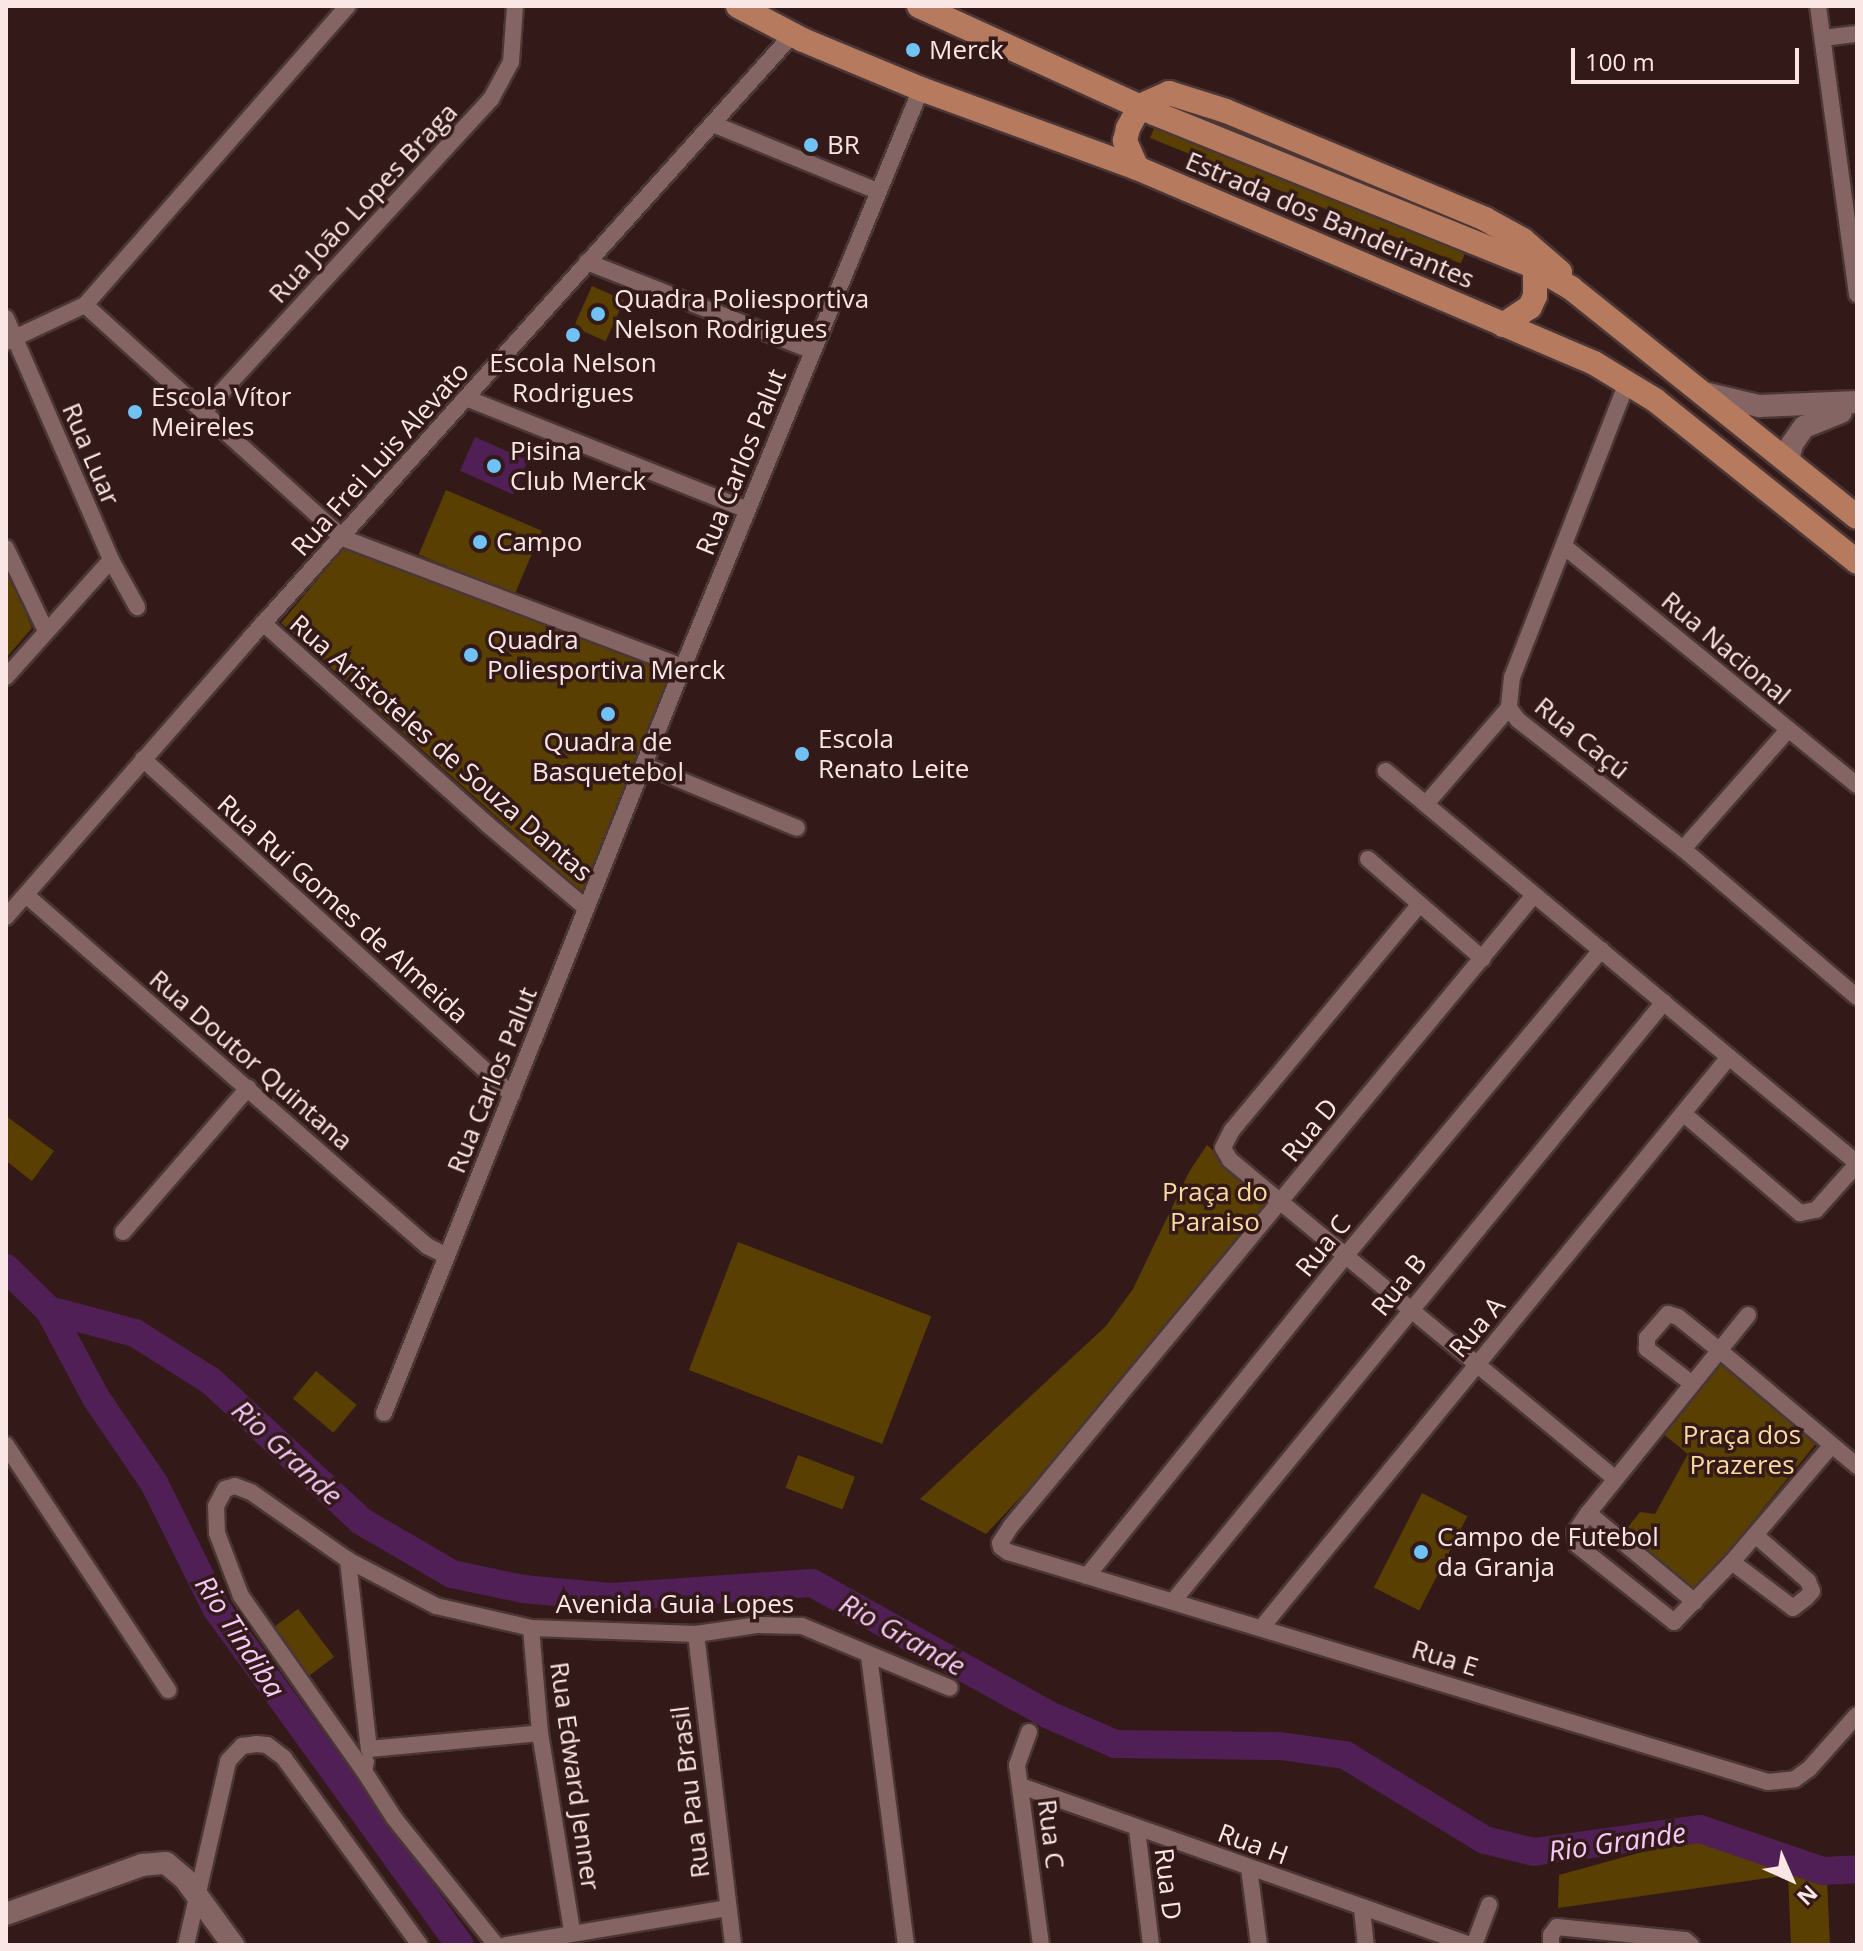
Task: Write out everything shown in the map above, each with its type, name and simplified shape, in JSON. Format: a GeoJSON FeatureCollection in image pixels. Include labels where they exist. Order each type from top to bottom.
{"type":"FeatureCollection","features":[{"type":"Feature","properties":{"kind":"main road","name":"Estrada dos Bandeirantes"},"geometry":{"type":"LineString","coordinates":[[919,6],[1140,106],[1535,267],[1571,288],[1857,517]]}},
{"type":"Feature","properties":{"kind":"main road","name":"Estrada dos Bandeirantes"},"geometry":{"type":"LineString","coordinates":[[738,7],[792,35],[921,89],[1137,168],[1628,380],[1857,562]]}},
{"type":"Feature","properties":{"kind":"main road"},"geometry":{"type":"LineString","coordinates":[[1137,168],[1125,141],[1140,106],[1169,93],[1226,111],[1421,191],[1523,240],[1555,265],[1571,288]]}},
{"type":"Feature","properties":{"kind":"main road"},"geometry":{"type":"LineString","coordinates":[[1503,325],[1530,307],[1535,296],[1535,267],[1523,240]]}},
{"type":"Feature","properties":{"kind":"street"},"geometry":{"type":"LineString","coordinates":[[10,340],[85,305],[348,6]]}},
{"type":"Feature","properties":{"kind":"street","name":"Rua João Lopes Braga"},"geometry":{"type":"LineString","coordinates":[[204,411],[491,99],[511,62],[515,6]]}},
{"type":"Feature","properties":{"kind":"street"},"geometry":{"type":"LineString","coordinates":[[1818,6],[1857,294]]}},
{"type":"Feature","properties":{"kind":"street"},"geometry":{"type":"LineString","coordinates":[[1823,38],[1857,34]]}},
{"type":"Feature","properties":{"kind":"street","name":"Rua Frei Luis Alevato"},"geometry":{"type":"LineString","coordinates":[[6,917],[263,623],[343,538],[792,35]]}},
{"type":"Feature","properties":{"kind":"street","name":"Rua Carlos Palut"},"geometry":{"type":"LineString","coordinates":[[384,1413],[646,766],[683,667],[921,89]]}},
{"type":"Feature","properties":{"kind":"street"},"geometry":{"type":"LineString","coordinates":[[713,124],[877,191]]}},
{"type":"Feature","properties":{"kind":"street"},"geometry":{"type":"LineString","coordinates":[[587,262],[813,351]]}},
{"type":"Feature","properties":{"kind":"street"},"geometry":{"type":"LineString","coordinates":[[85,305],[343,538],[683,667]]}},
{"type":"Feature","properties":{"kind":"street","name":"Rua Luar"},"geometry":{"type":"LineString","coordinates":[[6,318],[10,340],[111,560],[137,607]]}},
{"type":"Feature","properties":{"kind":"street","name":"Rua Caçú"},"geometry":{"type":"LineString","coordinates":[[1628,380],[1512,677],[1509,708],[1518,720],[1683,849],[1857,997]]}},
{"type":"Feature","properties":{"kind":"street"},"geometry":{"type":"LineString","coordinates":[[1704,393],[1759,406],[1857,403]]}},
{"type":"Feature","properties":{"kind":"street"},"geometry":{"type":"LineString","coordinates":[[466,398],[748,510]]}},
{"type":"Feature","properties":{"kind":"street"},"geometry":{"type":"LineString","coordinates":[[1788,461],[1792,444],[1804,427],[1857,403]]}},
{"type":"Feature","properties":{"kind":"street","name":"Rua Nacional"},"geometry":{"type":"LineString","coordinates":[[1565,547],[1857,785]]}},
{"type":"Feature","properties":{"kind":"street"},"geometry":{"type":"LineString","coordinates":[[6,548],[46,631]]}},
{"type":"Feature","properties":{"kind":"street"},"geometry":{"type":"LineString","coordinates":[[6,677],[111,560]]}},
{"type":"Feature","properties":{"kind":"street","name":"Rua Aristoteles de Souza Dantas"},"geometry":{"type":"LineString","coordinates":[[263,623],[487,824],[586,908]]}},
{"type":"Feature","properties":{"kind":"street"},"geometry":{"type":"LineString","coordinates":[[1426,804],[1509,708]]}},
{"type":"Feature","properties":{"kind":"street"},"geometry":{"type":"LineString","coordinates":[[1683,849],[1788,730]]}},
{"type":"Feature","properties":{"kind":"street","name":"Rua Rui Gomes de Almeida"},"geometry":{"type":"LineString","coordinates":[[143,759],[512,1095]]}},
{"type":"Feature","properties":{"kind":"street"},"geometry":{"type":"LineString","coordinates":[[646,766],[797,828]]}},
{"type":"Feature","properties":{"kind":"street"},"geometry":{"type":"LineString","coordinates":[[1386,771],[1857,1163],[1816,1210],[1800,1213],[1684,1114]]}},
{"type":"Feature","properties":{"kind":"street"},"geometry":{"type":"LineString","coordinates":[[1368,859],[1483,959]]}},
{"type":"Feature","properties":{"kind":"street","name":"Rua Doutor Quintana"},"geometry":{"type":"LineString","coordinates":[[26,895],[427,1246],[447,1256]]}},
{"type":"Feature","properties":{"kind":"street","name":"Rua D"},"geometry":{"type":"LineString","coordinates":[[1000,1543],[1534,895]]}},
{"type":"Feature","properties":{"kind":"street"},"geometry":{"type":"LineString","coordinates":[[1419,905],[1232,1130],[1223,1148],[1230,1160],[1615,1478]]}},
{"type":"Feature","properties":{"kind":"street","name":"Rua C"},"geometry":{"type":"LineString","coordinates":[[1087,1576],[1346,1255],[1601,950]]}},
{"type":"Feature","properties":{"kind":"street","name":"Rua B"},"geometry":{"type":"LineString","coordinates":[[1174,1600],[1664,1002]]}},
{"type":"Feature","properties":{"kind":"street","name":"Rua A"},"geometry":{"type":"LineString","coordinates":[[1262,1627],[1729,1057]]}},
{"type":"Feature","properties":{"kind":"street"},"geometry":{"type":"LineString","coordinates":[[123,1232],[248,1088]]}},
{"type":"Feature","properties":{"kind":"street"},"geometry":{"type":"LineString","coordinates":[[1691,1383],[1647,1349],[1647,1338],[1664,1317],[1674,1314],[1857,1466]]}},
{"type":"Feature","properties":{"kind":"street"},"geometry":{"type":"LineString","coordinates":[[1748,1315],[1588,1513],[1575,1532],[1577,1545],[1669,1621],[1679,1619],[1831,1446]]}},
{"type":"Feature","properties":{"kind":"street"},"geometry":{"type":"LineString","coordinates":[[6,1445],[168,1690]]}},
{"type":"Feature","properties":{"kind":"street","name":"Avenida Guia Lopes"},"geometry":{"type":"LineString","coordinates":[[364,1771],[241,1596],[217,1533],[218,1496],[225,1489],[235,1486],[251,1492],[348,1560],[436,1606],[531,1628],[696,1634],[758,1625],[802,1626],[950,1688]]}},
{"type":"Feature","properties":{"kind":"street"},"geometry":{"type":"LineString","coordinates":[[1588,1513],[1695,1602]]}},
{"type":"Feature","properties":{"kind":"street"},"geometry":{"type":"LineString","coordinates":[[1732,1562],[1793,1608],[1812,1591],[1808,1581],[1755,1535]]}},
{"type":"Feature","properties":{"kind":"street","name":"Rua E"},"geometry":{"type":"LineString","coordinates":[[1000,1543],[1008,1552],[1768,1782],[1795,1779],[1809,1769],[1857,1715]]}},
{"type":"Feature","properties":{"kind":"street"},"geometry":{"type":"LineString","coordinates":[[348,1560],[369,1749],[364,1771],[394,1818],[496,1945]]}},
{"type":"Feature","properties":{"kind":"street","name":"Rua Edward Jenner"},"geometry":{"type":"LineString","coordinates":[[531,1628],[540,1733],[559,1832],[572,1931]]}},
{"type":"Feature","properties":{"kind":"street","name":"Rua Pau Brasil"},"geometry":{"type":"LineString","coordinates":[[696,1634],[733,1945]]}},
{"type":"Feature","properties":{"kind":"street"},"geometry":{"type":"LineString","coordinates":[[869,1656],[906,1945]]}},
{"type":"Feature","properties":{"kind":"street","name":"Rua C"},"geometry":{"type":"LineString","coordinates":[[1029,1732],[1017,1765],[1041,1945]]}},
{"type":"Feature","properties":{"kind":"street"},"geometry":{"type":"LineString","coordinates":[[369,1749],[540,1733]]}},
{"type":"Feature","properties":{"kind":"street"},"geometry":{"type":"LineString","coordinates":[[186,1945],[224,1773],[233,1754],[242,1746],[256,1744],[267,1745],[284,1758],[420,1945]]}},
{"type":"Feature","properties":{"kind":"street","name":"Rua H"},"geometry":{"type":"LineString","coordinates":[[1021,1786],[1362,1909],[1472,1945]]}},
{"type":"Feature","properties":{"kind":"street","name":"Rua D"},"geometry":{"type":"LineString","coordinates":[[1137,1829],[1151,1945]]}},
{"type":"Feature","properties":{"kind":"street"},"geometry":{"type":"LineString","coordinates":[[6,1914],[159,1862],[175,1867],[233,1945]]}},
{"type":"Feature","properties":{"kind":"street"},"geometry":{"type":"LineString","coordinates":[[1249,1868],[1259,1945]]}},
{"type":"Feature","properties":{"kind":"street"},"geometry":{"type":"LineString","coordinates":[[1472,1945],[1489,1905]]}},
{"type":"Feature","properties":{"kind":"street"},"geometry":{"type":"LineString","coordinates":[[506,1945],[572,1931],[728,1908]]}},
{"type":"Feature","properties":{"kind":"street"},"geometry":{"type":"LineString","coordinates":[[1362,1909],[1366,1945]]}},
{"type":"Feature","properties":{"kind":"street"},"geometry":{"type":"LineString","coordinates":[[1551,1945],[1551,1935],[1557,1927],[1685,1940],[1691,1945]]}},
{"type":"Feature","properties":{"kind":"green space"},"geometry":{"type":"Polygon","coordinates":[[[1155,126],[1466,251],[1461,264],[1150,138],[1155,126]]]}},
{"type":"Feature","properties":{"kind":"green space","name":"Quadra Poliesportiva Nelson Rodrigues"},"geometry":{"type":"Polygon","coordinates":[[[592,286],[624,300],[606,341],[574,327],[592,286]]]}},
{"type":"Feature","properties":{"kind":"green space","name":"Campo"},"geometry":{"type":"Polygon","coordinates":[[[446,490],[542,531],[514,595],[419,554],[446,490]]]}},
{"type":"Feature","properties":{"kind":"green space"},"geometry":{"type":"Polygon","coordinates":[[[353,537],[682,668],[588,899],[281,623],[353,537]]]}},
{"type":"Feature","properties":{"kind":"green space"},"geometry":{"type":"Polygon","coordinates":[[[10,574],[32,628],[6,658],[6,576],[10,574]]]}},
{"type":"Feature","properties":{"kind":"green space"},"geometry":{"type":"Polygon","coordinates":[[[6,1116],[54,1151],[32,1181],[6,1161],[6,1116]]]}},
{"type":"Feature","properties":{"kind":"green space","name":"Praça do Paraiso"},"geometry":{"type":"Polygon","coordinates":[[[1207,1145],[1270,1202],[1061,1454],[986,1534],[920,1499],[1106,1326],[1133,1289],[1189,1172],[1207,1145]]]}},
{"type":"Feature","properties":{"kind":"green space"},"geometry":{"type":"Polygon","coordinates":[[[738,1242],[931,1316],[882,1444],[689,1370],[738,1242]]]}},
{"type":"Feature","properties":{"kind":"green space","name":"Praça dos Prazeres"},"geometry":{"type":"Polygon","coordinates":[[[1715,1357],[1818,1441],[1696,1591],[1624,1532],[1640,1512],[1655,1514],[1688,1454],[1657,1429],[1715,1357]]]}},
{"type":"Feature","properties":{"kind":"green space"},"geometry":{"type":"Polygon","coordinates":[[[316,1371],[357,1405],[333,1433],[293,1399],[316,1371]]]}},
{"type":"Feature","properties":{"kind":"green space"},"geometry":{"type":"Polygon","coordinates":[[[798,1455],[855,1477],[842,1510],[785,1488],[798,1455]]]}},
{"type":"Feature","properties":{"kind":"green space","name":"Campo de Futebol da Granja"},"geometry":{"type":"Polygon","coordinates":[[[1422,1493],[1467,1516],[1419,1611],[1374,1587],[1422,1493]]]}},
{"type":"Feature","properties":{"kind":"green space"},"geometry":{"type":"Polygon","coordinates":[[[298,1609],[334,1657],[308,1677],[272,1629],[298,1609]]]}},
{"type":"Feature","properties":{"kind":"green space"},"geometry":{"type":"Polygon","coordinates":[[[1700,1836],[1784,1864],[1789,1875],[1827,1880],[1830,1945],[1791,1945],[1788,1875],[1558,1908],[1559,1875],[1700,1836]]]}},
{"type":"Feature","properties":{"kind":"shaded area","name":"Pisina Club Merck"},"geometry":{"type":"Polygon","coordinates":[[[475,437],[528,461],[513,494],[460,471],[475,437]]]}},
{"type":"Feature","properties":{"kind":"waterway","name":"Rio Grande"},"geometry":{"type":"LineString","coordinates":[[6,1268],[49,1310],[135,1333],[211,1381],[361,1521],[452,1574],[523,1589],[611,1597],[812,1583],[1049,1715],[1115,1744],[1280,1746],[1345,1755],[1485,1840],[1534,1852],[1700,1829],[1823,1871],[1857,1869]]}},
{"type":"Feature","properties":{"kind":"waterway","name":"Rio Tindiba"},"geometry":{"type":"LineString","coordinates":[[49,1310],[96,1398],[154,1483],[216,1608],[460,1945]]}},
{"type":"Feature","properties":{"kind":"place","name":"Merck"},"geometry":{"type":"Point","coordinates":[913,50]}},
{"type":"Feature","properties":{"kind":"place","name":"BR"},"geometry":{"type":"Point","coordinates":[811,145]}},
{"type":"Feature","properties":{"kind":"place","name":"Quadra Poliesportiva Nelson Rodrigues"},"geometry":{"type":"Point","coordinates":[598,314]}},
{"type":"Feature","properties":{"kind":"place","name":"Escola Nelson Rodrigues"},"geometry":{"type":"Point","coordinates":[573,335]}},
{"type":"Feature","properties":{"kind":"place","name":"Escola Vítor Meireles"},"geometry":{"type":"Point","coordinates":[135,412]}},
{"type":"Feature","properties":{"kind":"place","name":"Pisina Club Merck"},"geometry":{"type":"Point","coordinates":[494,466]}},
{"type":"Feature","properties":{"kind":"place","name":"Campo"},"geometry":{"type":"Point","coordinates":[480,542]}},
{"type":"Feature","properties":{"kind":"place","name":"Quadra Poliesportiva Merck"},"geometry":{"type":"Point","coordinates":[471,655]}},
{"type":"Feature","properties":{"kind":"place","name":"Quadra de Basquetebol"},"geometry":{"type":"Point","coordinates":[608,714]}},
{"type":"Feature","properties":{"kind":"place","name":"Escola Renato Leite"},"geometry":{"type":"Point","coordinates":[802,754]}},
{"type":"Feature","properties":{"kind":"place","name":"Campo de Futebol da Granja"},"geometry":{"type":"Point","coordinates":[1421,1552]}}]}
